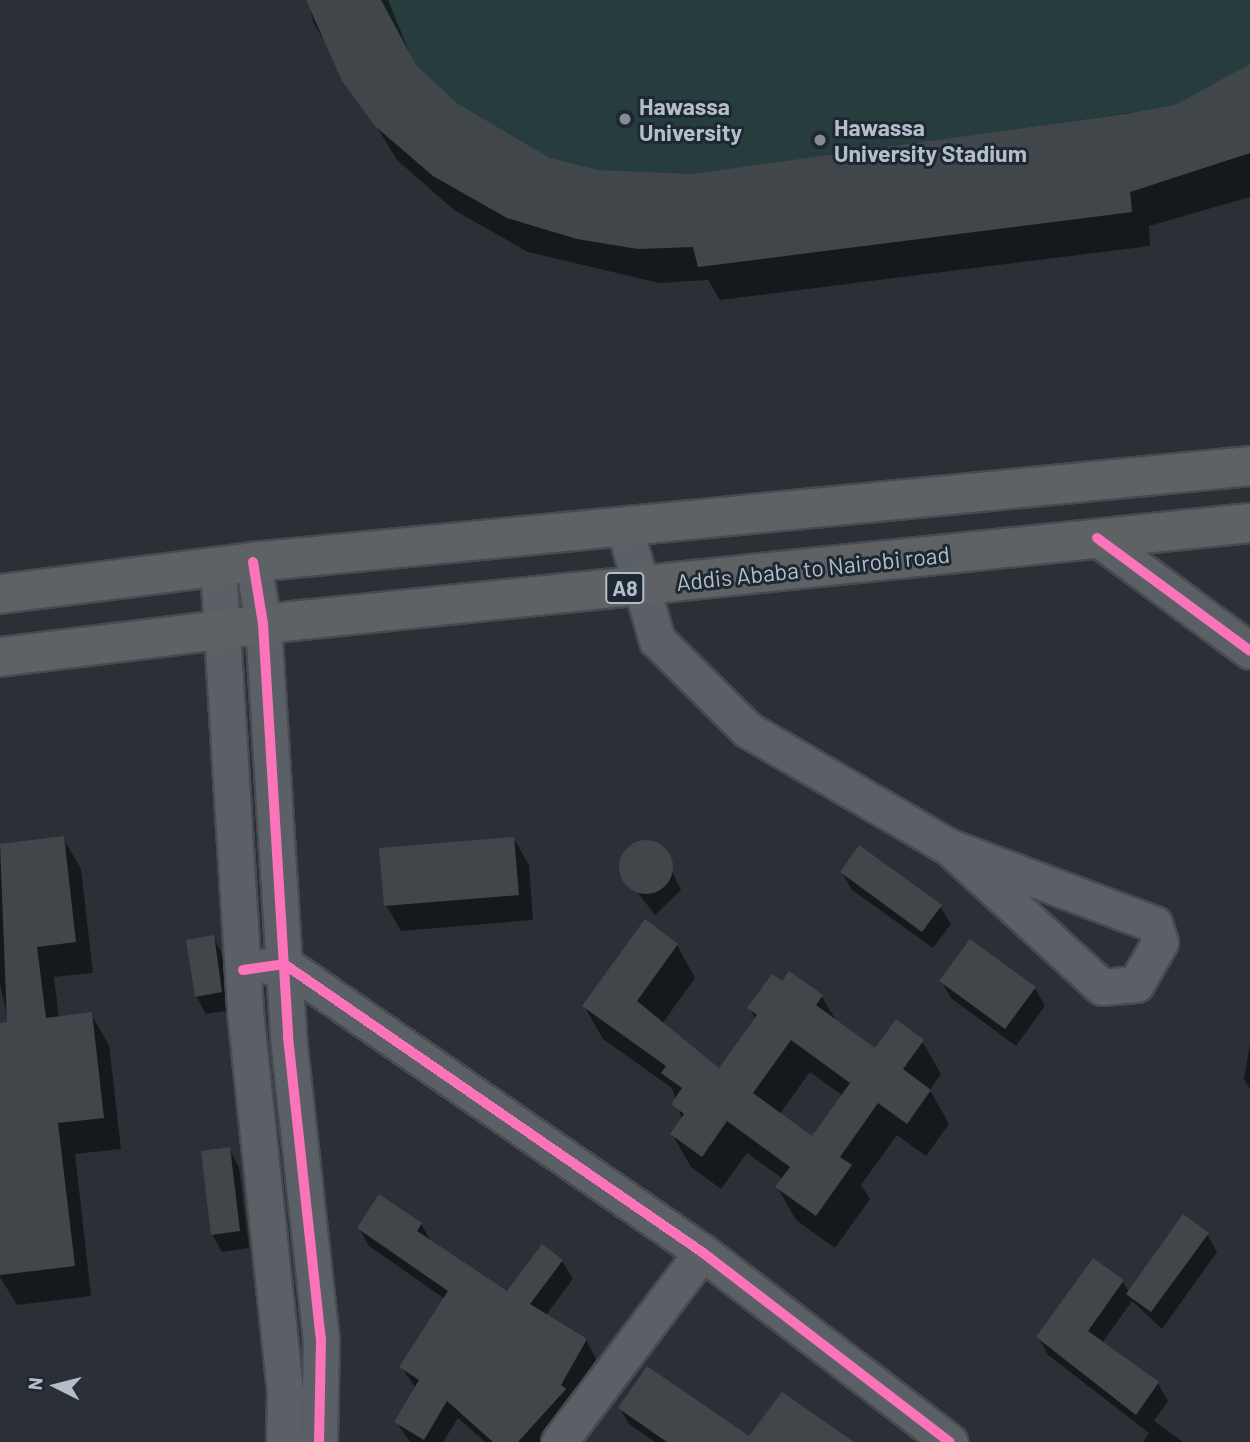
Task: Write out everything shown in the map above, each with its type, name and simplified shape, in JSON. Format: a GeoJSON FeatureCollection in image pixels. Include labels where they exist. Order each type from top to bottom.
{"type":"FeatureCollection","features":[{"type":"Feature","properties":{"kind":"highway"},"geometry":{"type":"LineString","coordinates":[[0,594],[236,565],[1250,466]]}},
{"type":"Feature","properties":{"kind":"highway","name":"Addis Ababa to Nairobi road"},"geometry":{"type":"LineString","coordinates":[[0,657],[263,624],[1250,523]]}},
{"type":"Feature","properties":{"kind":"street"},"geometry":{"type":"LineString","coordinates":[[624,527],[657,640],[747,730],[949,847],[1154,924],[1160,942],[1136,984],[1102,987],[949,847]]}},
{"type":"Feature","properties":{"kind":"street"},"geometry":{"type":"LineString","coordinates":[[1097,538],[1250,651]]}},
{"type":"Feature","properties":{"kind":"street"},"geometry":{"type":"LineString","coordinates":[[236,565],[263,624],[284,964],[321,1339],[319,1442]]}},
{"type":"Feature","properties":{"kind":"street"},"geometry":{"type":"LineString","coordinates":[[236,565],[221,629],[243,970],[285,1390],[284,1442]]}},
{"type":"Feature","properties":{"kind":"street"},"geometry":{"type":"LineString","coordinates":[[243,970],[284,964],[702,1252],[950,1442]]}},
{"type":"Feature","properties":{"kind":"street"},"geometry":{"type":"LineString","coordinates":[[559,1442],[702,1252]]}},
{"type":"Feature","properties":{"kind":"green space","name":"Hawassa University Stadium"},"geometry":{"type":"Polygon","coordinates":[[[306,0],[1250,0],[1250,153],[1131,192],[1132,212],[698,267],[693,247],[638,249],[577,239],[507,218],[433,176],[375,126],[342,81],[306,0]]]}},
{"type":"Feature","properties":{"kind":"building"},"geometry":{"type":"Polygon","coordinates":[[[306,0],[381,0],[416,65],[458,104],[550,158],[598,170],[692,174],[1124,114],[1175,105],[1250,64],[1250,153],[1130,192],[1132,212],[698,267],[693,247],[638,249],[577,239],[507,218],[433,176],[375,126],[342,81],[306,0]]]}},
{"type":"Feature","properties":{"kind":"building"},"geometry":{"type":"Polygon","coordinates":[[[64,836],[76,942],[37,947],[46,1018],[92,1012],[104,1118],[58,1123],[75,1266],[0,1275],[0,1023],[7,1022],[0,844],[64,836]]]}},
{"type":"Feature","properties":{"kind":"building"},"geometry":{"type":"Polygon","coordinates":[[[514,837],[519,895],[384,906],[379,848],[514,837]]]}},
{"type":"Feature","properties":{"kind":"building"},"geometry":{"type":"Polygon","coordinates":[[[646,840],[665,848],[673,867],[665,886],[646,894],[627,886],[619,867],[627,848],[646,840]]]}},
{"type":"Feature","properties":{"kind":"building"},"geometry":{"type":"Polygon","coordinates":[[[859,845],[942,905],[922,932],[840,872],[859,845]]]}},
{"type":"Feature","properties":{"kind":"building"},"geometry":{"type":"Polygon","coordinates":[[[645,919],[678,944],[637,1001],[719,1068],[757,1015],[747,1008],[772,974],[782,981],[789,971],[823,995],[816,1005],[875,1048],[896,1019],[924,1040],[903,1069],[931,1090],[907,1124],[878,1103],[840,1157],[852,1165],[816,1216],[775,1187],[790,1167],[727,1121],[702,1157],[670,1134],[684,1114],[671,1104],[682,1088],[661,1073],[666,1066],[582,1006],[645,919]],[[791,1040],[753,1093],[812,1136],[850,1083],[791,1040]]]}},
{"type":"Feature","properties":{"kind":"building"},"geometry":{"type":"Polygon","coordinates":[[[214,935],[222,992],[195,997],[186,940],[214,935]]]}},
{"type":"Feature","properties":{"kind":"building"},"geometry":{"type":"Polygon","coordinates":[[[970,939],[1036,987],[1005,1029],[939,981],[970,939]]]}},
{"type":"Feature","properties":{"kind":"building"},"geometry":{"type":"Polygon","coordinates":[[[230,1147],[240,1231],[211,1235],[201,1151],[230,1147]]]}},
{"type":"Feature","properties":{"kind":"building"},"geometry":{"type":"Polygon","coordinates":[[[379,1194],[422,1223],[417,1231],[507,1291],[542,1244],[563,1260],[530,1304],[587,1339],[561,1385],[566,1389],[518,1442],[493,1442],[447,1401],[424,1440],[394,1422],[419,1380],[399,1367],[448,1291],[357,1228],[379,1194]]]}},
{"type":"Feature","properties":{"kind":"building"},"geometry":{"type":"Polygon","coordinates":[[[1183,1214],[1209,1233],[1151,1312],[1126,1294],[1183,1214]]]}},
{"type":"Feature","properties":{"kind":"building"},"geometry":{"type":"Polygon","coordinates":[[[1093,1258],[1124,1280],[1088,1331],[1159,1382],[1136,1415],[1036,1337],[1093,1258]]]}},
{"type":"Feature","properties":{"kind":"building"},"geometry":{"type":"Polygon","coordinates":[[[647,1366],[749,1436],[782,1392],[854,1442],[667,1442],[618,1408],[647,1366]]]}},
{"type":"Feature","properties":{"kind":"cycle path"},"geometry":{"type":"LineString","coordinates":[[1097,538],[1250,651]]}},
{"type":"Feature","properties":{"kind":"cycle path"},"geometry":{"type":"LineString","coordinates":[[253,562],[263,624],[288,1037],[321,1339],[319,1442]]}},
{"type":"Feature","properties":{"kind":"cycle path"},"geometry":{"type":"LineString","coordinates":[[243,970],[284,964],[702,1252],[950,1442]]}},
{"type":"Feature","properties":{"kind":"place","name":"Hawassa University"},"geometry":{"type":"Point","coordinates":[625,119]}},
{"type":"Feature","properties":{"kind":"place","name":"Hawassa University Stadium"},"geometry":{"type":"Point","coordinates":[820,140]}}]}
